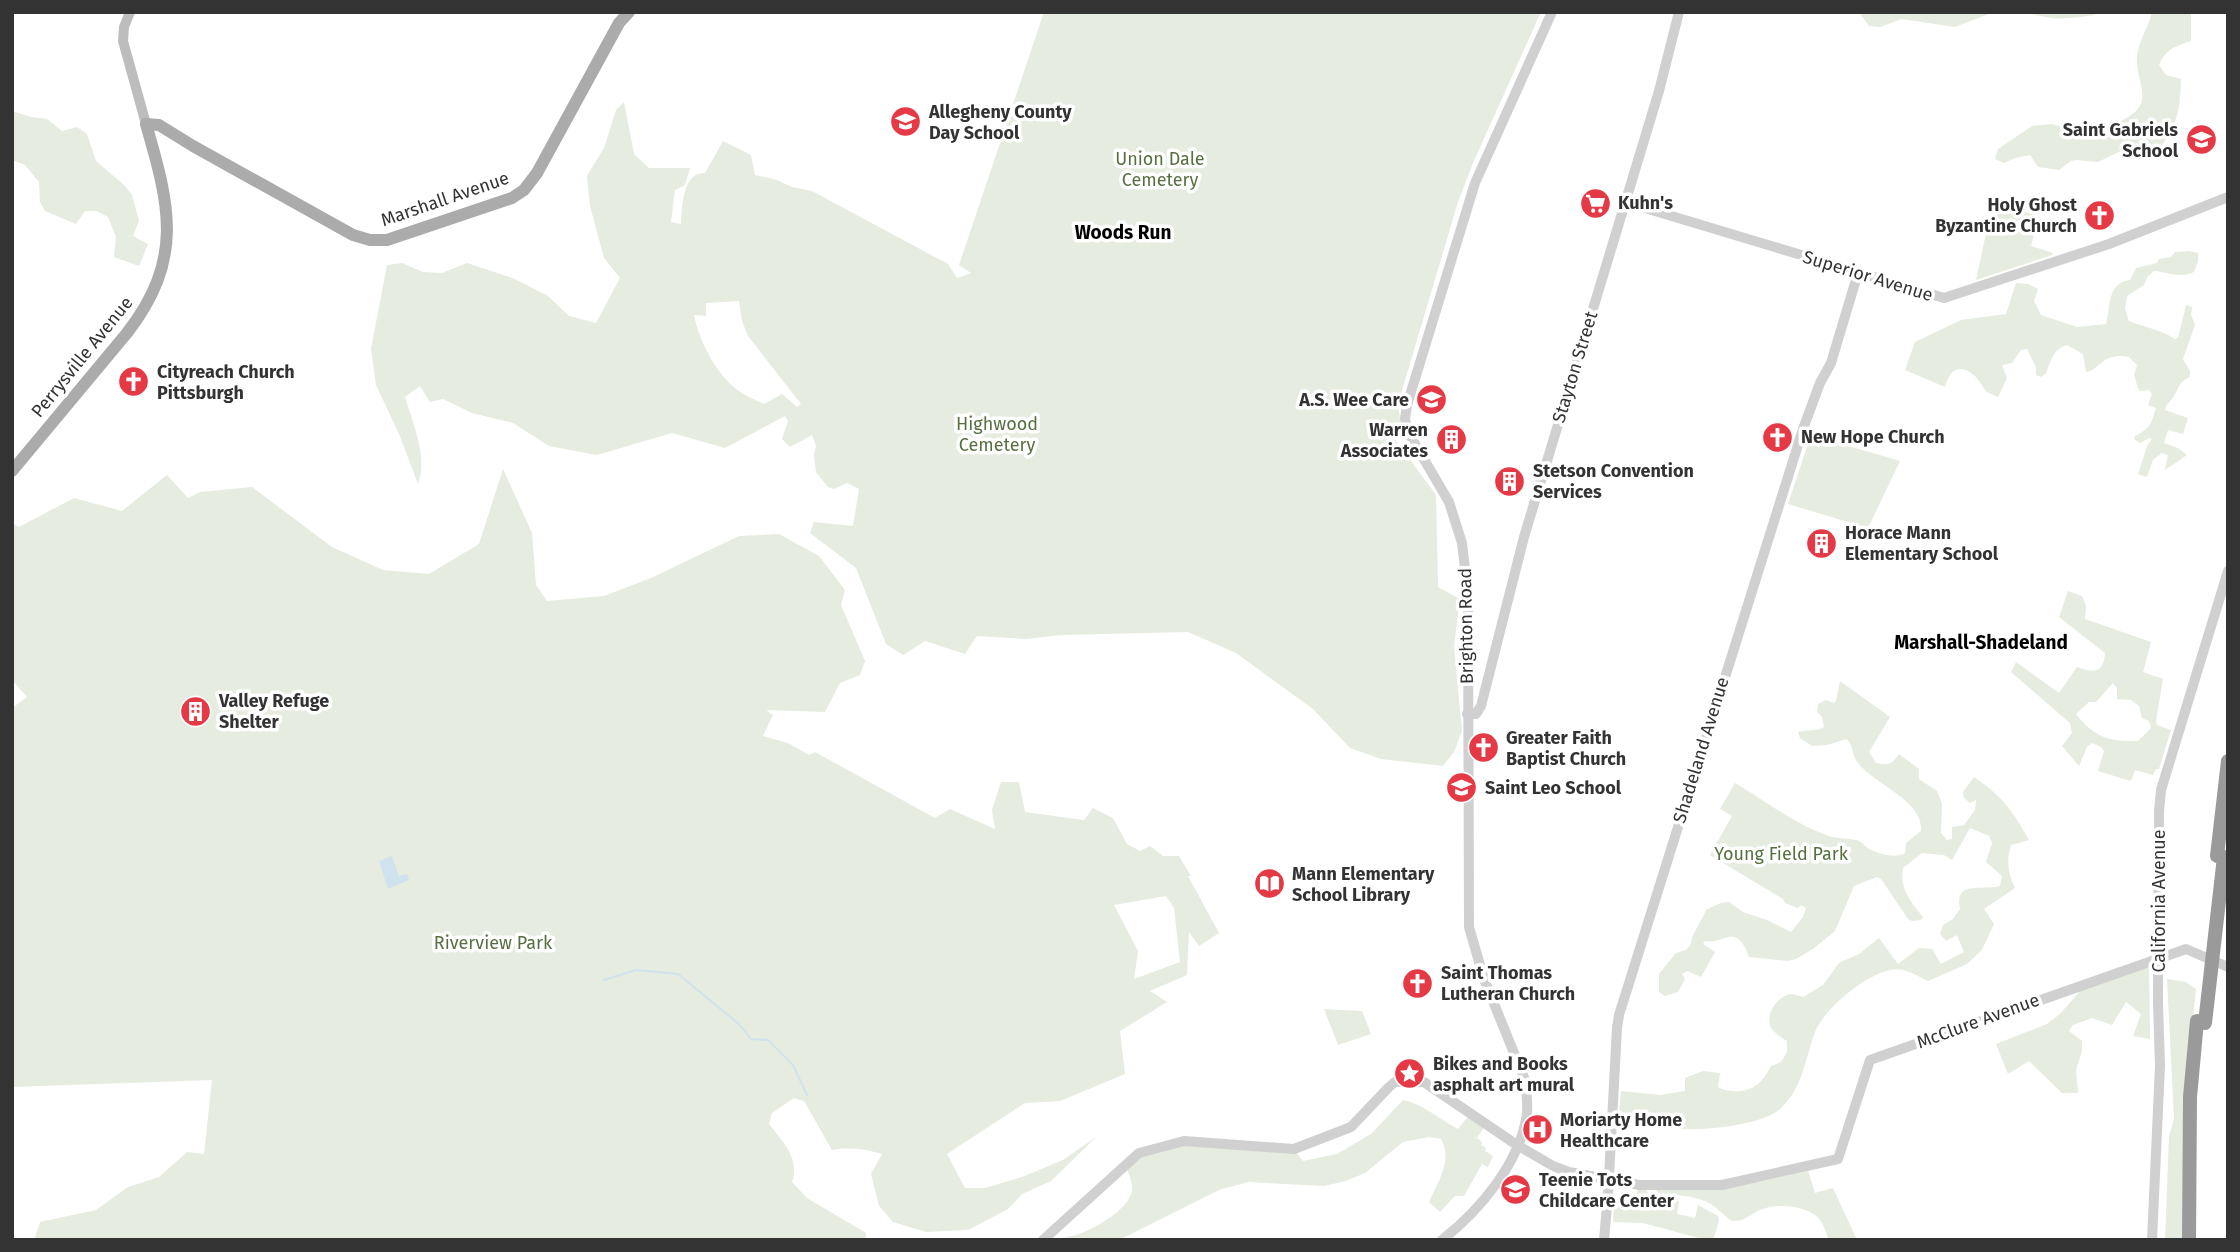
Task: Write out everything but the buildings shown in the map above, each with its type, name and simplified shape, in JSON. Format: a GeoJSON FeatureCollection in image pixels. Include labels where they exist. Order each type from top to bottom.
{"type":"FeatureCollection","features":[{"type":"Feature","properties":{"kind":"highway"},"geometry":{"type":"LineString","coordinates":[[2189,1240],[2190,1097],[2220,857],[2228,761]]}},
{"type":"Feature","properties":{"kind":"highway"},"geometry":{"type":"LineString","coordinates":[[2220,857],[2228,826]]}},
{"type":"Feature","properties":{"kind":"highway"},"geometry":{"type":"LineString","coordinates":[[2197,1240],[2197,1124],[2201,1022]]}},
{"type":"Feature","properties":{"kind":"main road","name":"Perrysville Avenue"},"geometry":{"type":"LineString","coordinates":[[12,471],[127,333],[151,297],[162,265],[167,232],[166,199],[123,41],[124,27],[130,12]]}},
{"type":"Feature","properties":{"kind":"main road","name":"Marshall Avenue"},"geometry":{"type":"LineString","coordinates":[[146,124],[159,125],[353,235],[376,241],[398,237],[506,201],[524,190],[537,173],[619,23],[629,12]]}},
{"type":"Feature","properties":{"kind":"main road","name":"Marshall Avenue"},"geometry":{"type":"LineString","coordinates":[[146,124],[193,146]]}},
{"type":"Feature","properties":{"kind":"main road"},"geometry":{"type":"LineString","coordinates":[[154,151],[159,141],[170,137]]}},
{"type":"Feature","properties":{"kind":"street","name":"Brighton Road"},"geometry":{"type":"LineString","coordinates":[[1442,1240],[1483,1201],[1498,1180],[1517,1145],[1527,1113],[1525,1080],[1485,979],[1469,927],[1468,595],[1462,543],[1449,502],[1414,444],[1405,419],[1475,183],[1552,12]]}},
{"type":"Feature","properties":{"kind":"street","name":"Stayton Street"},"geometry":{"type":"LineString","coordinates":[[1468,714],[1476,714],[1481,706],[1518,559],[1659,91],[1679,12]]}},
{"type":"Feature","properties":{"kind":"street","name":"Superior Avenue"},"geometry":{"type":"LineString","coordinates":[[1625,202],[1944,298],[2109,244],[2225,199]]}},
{"type":"Feature","properties":{"kind":"street","name":"Shadeland Avenue"},"geometry":{"type":"LineString","coordinates":[[1604,1240],[1619,1015],[1802,429],[1819,383],[1831,363],[1858,273]]}},
{"type":"Feature","properties":{"kind":"street","name":"California Avenue"},"geometry":{"type":"LineString","coordinates":[[2151,1240],[2160,1066],[2158,1002],[2161,790],[2228,571]]}},
{"type":"Feature","properties":{"kind":"street","name":"McClure Avenue"},"geometry":{"type":"LineString","coordinates":[[1517,1145],[1569,1172],[1646,1185],[1722,1185],[1838,1159],[1870,1060],[2186,949],[2228,967]]}},
{"type":"Feature","properties":{"kind":"street"},"geometry":{"type":"LineString","coordinates":[[1043,1240],[1139,1153],[1184,1141],[1294,1149],[1351,1127],[1395,1083],[1424,1082],[1517,1145]]}},
{"type":"Feature","properties":{"kind":"green space"},"geometry":{"type":"Polygon","coordinates":[[[1044,12],[1541,12],[1458,202],[1398,404],[1402,434],[1394,438],[1436,495],[1438,587],[1460,599],[1454,646],[1462,731],[1454,752],[1443,766],[1381,759],[1350,748],[1313,709],[1236,653],[1188,632],[1062,635],[1026,639],[977,636],[965,654],[925,641],[903,655],[886,644],[856,568],[810,533],[814,522],[853,526],[859,489],[847,483],[834,489],[828,487],[816,472],[816,446],[812,435],[790,447],[782,439],[788,421],[785,416],[725,448],[672,433],[597,455],[549,446],[513,423],[472,413],[443,399],[430,402],[420,386],[405,397],[420,452],[421,474],[418,484],[376,385],[371,349],[387,265],[402,263],[423,272],[442,273],[467,263],[515,279],[548,296],[569,316],[596,323],[620,278],[604,258],[590,206],[587,176],[604,148],[616,110],[624,102],[634,154],[649,168],[690,168],[685,185],[675,190],[671,222],[681,224],[688,184],[697,174],[705,173],[723,141],[751,155],[755,175],[812,191],[948,264],[957,278],[971,273],[959,265],[1044,12]],[[739,301],[706,303],[706,316],[694,315],[710,357],[731,384],[745,395],[764,404],[782,394],[797,407],[801,404],[748,336],[739,301]]]}},
{"type":"Feature","properties":{"kind":"green space"},"geometry":{"type":"Polygon","coordinates":[[[1859,12],[1994,12],[1955,27],[1902,19],[1880,27],[1869,26],[1859,12]]]}},
{"type":"Feature","properties":{"kind":"green space"},"geometry":{"type":"Polygon","coordinates":[[[2027,12],[2097,12],[2094,15],[2060,18],[2027,12]]]}},
{"type":"Feature","properties":{"kind":"green space"},"geometry":{"type":"Polygon","coordinates":[[[2152,12],[2191,12],[2191,41],[2171,49],[2159,65],[2166,75],[2181,79],[2177,117],[2158,150],[2121,151],[2098,162],[2071,161],[2059,170],[2038,167],[2030,155],[2004,163],[1995,159],[1998,149],[2032,126],[2051,124],[2093,134],[2136,111],[2142,101],[2138,50],[2152,12]]]}},
{"type":"Feature","properties":{"kind":"green space"},"geometry":{"type":"Polygon","coordinates":[[[12,111],[47,119],[62,131],[77,127],[87,134],[96,161],[132,195],[139,221],[133,236],[148,244],[139,266],[114,257],[116,237],[108,217],[97,211],[85,211],[76,224],[45,211],[40,202],[39,182],[25,165],[12,160],[12,111]]]}},
{"type":"Feature","properties":{"kind":"green space"},"geometry":{"type":"Polygon","coordinates":[[[1993,201],[2039,216],[2031,246],[2053,253],[1976,280],[1993,201]]]}},
{"type":"Feature","properties":{"kind":"green space"},"geometry":{"type":"Polygon","coordinates":[[[2175,252],[2198,253],[2194,272],[2179,275],[2154,271],[2144,285],[2127,296],[2125,309],[2129,321],[2175,339],[2178,338],[2186,305],[2192,307],[2191,315],[2195,325],[2183,359],[2190,371],[2190,377],[2180,384],[2165,410],[2188,418],[2183,434],[2168,430],[2164,443],[2187,455],[2165,470],[2168,455],[2162,453],[2153,460],[2147,477],[2138,474],[2152,439],[2140,443],[2134,439],[2150,425],[2156,408],[2148,405],[2152,394],[2149,390],[2139,391],[2134,375],[2137,365],[2129,357],[2111,357],[2086,372],[2083,354],[2067,345],[2056,352],[2046,373],[2041,377],[2036,375],[2036,367],[2027,349],[2021,350],[2012,363],[2002,365],[2007,378],[1998,397],[1987,392],[1977,378],[1966,370],[1953,371],[1945,387],[1905,370],[1915,342],[1961,320],[2006,314],[2016,283],[2028,284],[2038,289],[2034,301],[2041,315],[2077,327],[2106,324],[2113,291],[2122,282],[2130,280],[2136,268],[2157,263],[2159,259],[2171,257],[2175,252]]]}},
{"type":"Feature","properties":{"kind":"green space"},"geometry":{"type":"Polygon","coordinates":[[[1811,435],[1900,461],[1868,528],[1788,504],[1811,435]]]}},
{"type":"Feature","properties":{"kind":"green space","name":"Riverview Park"},"geometry":{"type":"Polygon","coordinates":[[[503,469],[532,533],[536,585],[547,601],[604,596],[651,578],[739,536],[779,534],[819,556],[845,590],[841,605],[865,661],[860,675],[840,683],[825,712],[766,710],[773,715],[763,736],[788,743],[809,755],[815,752],[935,818],[950,809],[995,829],[992,810],[1001,782],[1019,782],[1025,812],[1084,820],[1093,808],[1113,818],[1127,844],[1140,851],[1150,846],[1163,856],[1179,856],[1219,933],[1199,946],[1189,932],[1187,975],[1150,991],[1167,1002],[1120,1031],[1125,1074],[1060,1101],[1025,1103],[947,1154],[965,1188],[985,1188],[1022,1177],[1063,1160],[1096,1137],[1051,1181],[1022,1194],[1008,1209],[968,1230],[926,1232],[893,1222],[879,1206],[871,1174],[882,1154],[857,1149],[832,1150],[804,1101],[794,1098],[772,1113],[769,1124],[792,1158],[792,1182],[807,1198],[866,1233],[866,1240],[34,1240],[40,1222],[96,1210],[128,1187],[159,1177],[187,1152],[204,1154],[212,1080],[12,1087],[12,708],[27,697],[12,680],[12,523],[19,527],[74,498],[122,511],[167,475],[188,498],[200,492],[252,487],[332,547],[383,570],[429,574],[479,544],[503,469]],[[1166,896],[1114,905],[1138,951],[1134,979],[1180,962],[1174,908],[1166,896]]]}},
{"type":"Feature","properties":{"kind":"green space"},"geometry":{"type":"Polygon","coordinates":[[[2068,591],[2082,596],[2086,606],[2085,619],[2151,642],[2143,672],[2163,679],[2156,721],[2157,725],[2171,730],[2159,769],[2156,769],[2153,775],[2135,770],[2131,781],[2098,771],[2104,751],[2092,743],[2087,747],[2079,766],[2062,746],[2072,733],[2070,723],[2011,672],[2016,662],[2059,693],[2077,667],[2094,671],[2100,668],[2105,653],[2059,617],[2068,591]],[[2113,683],[2096,702],[2089,702],[2076,714],[2096,733],[2110,739],[2138,741],[2151,728],[2149,721],[2142,718],[2139,706],[2131,700],[2117,699],[2117,688],[2113,683]]]}},
{"type":"Feature","properties":{"kind":"green space","name":"Young Field Park"},"geometry":{"type":"Polygon","coordinates":[[[1840,681],[1890,717],[1869,752],[1876,763],[1889,763],[1899,754],[1919,769],[1919,779],[1937,791],[1942,804],[1941,833],[1947,840],[1952,839],[1952,827],[1964,825],[1975,810],[1976,800],[1970,803],[1964,798],[1963,792],[1974,777],[2006,805],[2029,840],[2011,845],[2008,867],[2015,888],[1984,909],[1994,924],[1982,950],[1967,964],[1928,981],[1903,970],[1880,973],[1840,1000],[1820,1022],[1815,1032],[1794,1092],[1780,1109],[1771,1115],[1743,1124],[1681,1129],[1657,1125],[1619,1111],[1621,1091],[1660,1095],[1685,1091],[1685,1078],[1703,1071],[1720,1073],[1718,1087],[1723,1089],[1740,1091],[1752,1088],[1771,1066],[1781,1062],[1787,1052],[1787,1041],[1773,1030],[1769,1021],[1771,1011],[1778,1001],[1791,994],[1803,997],[1823,985],[1839,963],[1859,954],[1879,938],[1898,964],[1919,948],[1932,949],[1941,964],[1964,952],[1957,935],[1946,941],[1940,934],[1943,925],[1953,919],[1960,909],[1961,894],[1970,888],[2000,886],[2002,876],[1986,862],[1992,843],[1989,836],[1970,828],[1952,860],[1944,855],[1922,853],[1903,868],[1904,889],[1923,917],[1921,920],[1908,919],[1877,877],[1854,886],[1835,931],[1796,959],[1788,961],[1749,957],[1744,946],[1734,937],[1705,941],[1703,944],[1715,952],[1701,977],[1687,971],[1682,974],[1685,979],[1678,992],[1665,996],[1659,992],[1659,974],[1676,953],[1686,950],[1691,944],[1707,909],[1729,902],[1743,912],[1791,932],[1803,917],[1806,908],[1785,903],[1783,899],[1710,855],[1732,816],[1720,809],[1735,783],[1805,826],[1832,837],[1858,841],[1883,854],[1897,856],[1905,853],[1906,843],[1921,831],[1920,820],[1915,811],[1865,771],[1854,757],[1846,739],[1812,746],[1800,738],[1798,732],[1824,727],[1822,717],[1817,712],[1818,704],[1826,700],[1834,703],[1836,701],[1840,681]]]}},
{"type":"Feature","properties":{"kind":"green space"},"geometry":{"type":"Polygon","coordinates":[[[2149,967],[2150,1039],[2133,1036],[2141,1014],[2126,1002],[2112,1025],[2092,1018],[2073,1025],[2069,1031],[2082,1041],[2076,1070],[2078,1093],[2062,1093],[2029,1061],[2008,1074],[1996,1044],[2047,1024],[2060,1014],[2082,989],[2149,967]]]}},
{"type":"Feature","properties":{"kind":"green space"},"geometry":{"type":"Polygon","coordinates":[[[2167,979],[2186,982],[2196,989],[2184,1108],[2183,1240],[2165,1240],[2169,1136],[2174,1119],[2167,979]]]}},
{"type":"Feature","properties":{"kind":"green space"},"geometry":{"type":"Polygon","coordinates":[[[1324,1009],[1362,1011],[1371,1034],[1338,1045],[1324,1009]]]}},
{"type":"Feature","properties":{"kind":"green space"},"geometry":{"type":"Polygon","coordinates":[[[1403,1100],[1424,1108],[1458,1129],[1471,1113],[1487,1123],[1477,1138],[1486,1148],[1485,1151],[1493,1156],[1488,1167],[1482,1164],[1464,1196],[1455,1196],[1440,1212],[1429,1202],[1443,1171],[1444,1147],[1441,1139],[1429,1137],[1403,1142],[1365,1173],[1346,1181],[1324,1186],[1248,1182],[1219,1190],[1119,1240],[1050,1240],[1080,1234],[1116,1213],[1129,1199],[1132,1191],[1125,1164],[1178,1141],[1294,1149],[1303,1161],[1337,1154],[1371,1134],[1403,1100]]]}},
{"type":"Feature","properties":{"kind":"green space"},"geometry":{"type":"Polygon","coordinates":[[[1808,1171],[1815,1193],[1833,1188],[1857,1240],[1829,1240],[1820,1220],[1802,1209],[1769,1207],[1733,1221],[1707,1202],[1658,1193],[1655,1188],[1721,1190],[1808,1171]]]}},
{"type":"Feature","properties":{"kind":"green space"},"geometry":{"type":"Polygon","coordinates":[[[1638,1189],[1646,1190],[1652,1198],[1679,1201],[1677,1214],[1695,1218],[1698,1205],[1718,1216],[1713,1240],[1643,1223],[1613,1222],[1614,1200],[1635,1202],[1638,1189]]]}},
{"type":"Feature","properties":{"kind":"water"},"geometry":{"type":"Polygon","coordinates":[[[392,856],[399,876],[407,874],[409,880],[388,889],[379,861],[392,856]]]}},
{"type":"Feature","properties":{"kind":"waterway"},"geometry":{"type":"LineString","coordinates":[[604,980],[636,970],[678,974],[739,1024],[751,1039],[768,1040],[793,1065],[807,1095]]}},
{"type":"Feature","properties":{"kind":"place","name":"Allegheny County Day School"},"geometry":{"type":"Point","coordinates":[906,122]}},
{"type":"Feature","properties":{"kind":"place","name":"Saint Gabriels School"},"geometry":{"type":"Point","coordinates":[2201,140]}},
{"type":"Feature","properties":{"kind":"place","name":"Kuhn's"},"geometry":{"type":"Point","coordinates":[1595,203]}},
{"type":"Feature","properties":{"kind":"place","name":"Holy Ghost Byzantine Church"},"geometry":{"type":"Point","coordinates":[2100,215]}},
{"type":"Feature","properties":{"kind":"place","name":"Cityreach Church Pittsburgh"},"geometry":{"type":"Point","coordinates":[134,382]}},
{"type":"Feature","properties":{"kind":"place","name":"A.S. Wee Care"},"geometry":{"type":"Point","coordinates":[1432,400]}},
{"type":"Feature","properties":{"kind":"place","name":"New Hope Church"},"geometry":{"type":"Point","coordinates":[1778,437]}},
{"type":"Feature","properties":{"kind":"place","name":"Warren Associates"},"geometry":{"type":"Point","coordinates":[1451,440]}},
{"type":"Feature","properties":{"kind":"place","name":"Stetson Convention Services"},"geometry":{"type":"Point","coordinates":[1510,481]}},
{"type":"Feature","properties":{"kind":"place","name":"Horace Mann Elementary School"},"geometry":{"type":"Point","coordinates":[1822,543]}},
{"type":"Feature","properties":{"kind":"place","name":"Valley Refuge Shelter"},"geometry":{"type":"Point","coordinates":[196,711]}},
{"type":"Feature","properties":{"kind":"place","name":"Greater Faith Baptist Church"},"geometry":{"type":"Point","coordinates":[1483,748]}},
{"type":"Feature","properties":{"kind":"place","name":"Saint Leo School"},"geometry":{"type":"Point","coordinates":[1462,788]}},
{"type":"Feature","properties":{"kind":"place","name":"Mann Elementary School Library"},"geometry":{"type":"Point","coordinates":[1269,884]}},
{"type":"Feature","properties":{"kind":"place","name":"Saint Thomas Lutheran Church"},"geometry":{"type":"Point","coordinates":[1418,983]}},
{"type":"Feature","properties":{"kind":"place","name":"Bikes and Books asphalt art mural"},"geometry":{"type":"Point","coordinates":[1410,1074]}},
{"type":"Feature","properties":{"kind":"place","name":"Moriarty Home Healthcare"},"geometry":{"type":"Point","coordinates":[1537,1130]}},
{"type":"Feature","properties":{"kind":"place","name":"Teenie Tots Childcare Center"},"geometry":{"type":"Point","coordinates":[1516,1190]}},
{"type":"Feature","properties":{"kind":"district","name":"Woods Run"},"geometry":{"type":"Point","coordinates":[1123,232]}},
{"type":"Feature","properties":{"kind":"district","name":"Marshall-Shadeland"},"geometry":{"type":"Point","coordinates":[1981,642]}},
{"type":"Feature","properties":{"kind":"park label","name":"Union Dale Cemetery"},"geometry":{"type":"Point","coordinates":[1160,169]}},
{"type":"Feature","properties":{"kind":"park label","name":"Highwood Cemetery"},"geometry":{"type":"Point","coordinates":[997,434]}}]}
